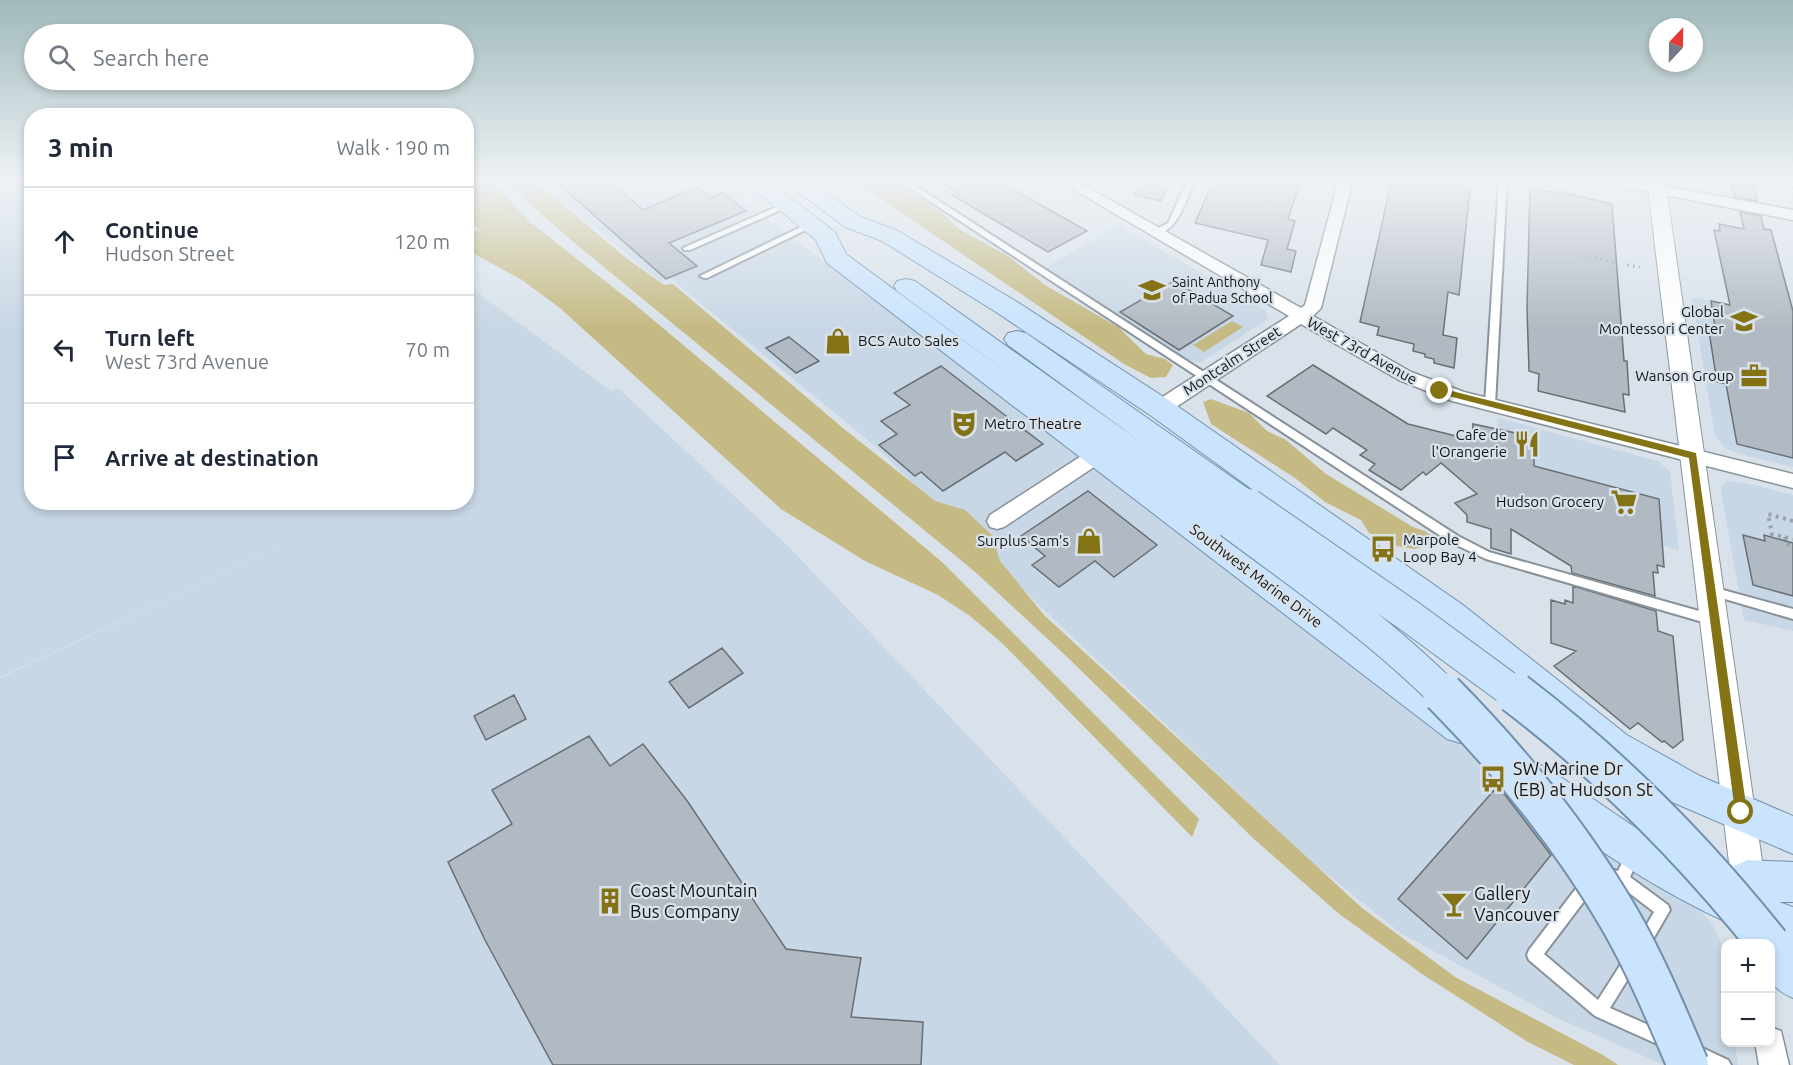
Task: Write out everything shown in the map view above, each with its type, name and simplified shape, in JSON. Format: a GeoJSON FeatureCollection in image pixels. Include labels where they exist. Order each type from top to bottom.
{"type":"FeatureCollection","features":[{"type":"Feature","properties":{"kind":"main road","name":"Southwest Marine Drive"},"geometry":{"type":"LineString","coordinates":[[816,229],[835,258],[1388,675],[1558,799],[1629,864],[1675,874],[1759,925],[1793,928]]}},
{"type":"Feature","properties":{"kind":"main road"},"geometry":{"type":"LineString","coordinates":[[861,229],[875,241],[996,324],[1239,513],[1403,657],[1503,757],[1550,815],[1598,887],[1642,960],[1688,1065]]}},
{"type":"Feature","properties":{"kind":"main road"},"geometry":{"type":"LineString","coordinates":[[871,229],[890,236],[1005,306],[1160,408],[1451,615],[1614,747],[1686,789],[1793,835]]}},
{"type":"Feature","properties":{"kind":"main road"},"geometry":{"type":"LineString","coordinates":[[819,231],[856,250],[1239,513],[1516,694],[1565,732],[1623,783],[1682,843],[1759,925],[1793,976]]}},
{"type":"Feature","properties":{"kind":"main road"},"geometry":{"type":"LineString","coordinates":[[1759,925],[1793,882]]}},
{"type":"Feature","properties":{"kind":"street","name":"West 73rd Avenue"},"geometry":{"type":"LineString","coordinates":[[1149,229],[1421,384],[1490,405],[1793,481]]}},
{"type":"Feature","properties":{"kind":"street","name":"Montcalm Street"},"geometry":{"type":"LineString","coordinates":[[1160,408],[1313,308],[1333,229]]}},
{"type":"Feature","properties":{"kind":"street"},"geometry":{"type":"LineString","coordinates":[[1663,229],[1741,812],[1759,925]]}},
{"type":"Feature","properties":{"kind":"street"},"geometry":{"type":"LineString","coordinates":[[997,521],[1096,456]]}},
{"type":"Feature","properties":{"kind":"street"},"geometry":{"type":"LineString","coordinates":[[1388,675],[1451,615]]}},
{"type":"Feature","properties":{"kind":"street"},"geometry":{"type":"LineString","coordinates":[[1771,1047],[1774,1065]]}},
{"type":"Feature","properties":{"kind":"lane"},"geometry":{"type":"LineString","coordinates":[[687,248],[732,229]]}},
{"type":"Feature","properties":{"kind":"lane"},"geometry":{"type":"LineString","coordinates":[[976,229],[1446,534],[1486,555],[1715,620]]}},
{"type":"Feature","properties":{"kind":"lane"},"geometry":{"type":"LineString","coordinates":[[1156,233],[1163,229]]}},
{"type":"Feature","properties":{"kind":"lane"},"geometry":{"type":"LineString","coordinates":[[1490,405],[1500,229]]}},
{"type":"Feature","properties":{"kind":"lane"},"geometry":{"type":"LineString","coordinates":[[704,276],[819,231]]}},
{"type":"Feature","properties":{"kind":"lane"},"geometry":{"type":"LineString","coordinates":[[1711,590],[1793,614]]}},
{"type":"Feature","properties":{"kind":"lane"},"geometry":{"type":"LineString","coordinates":[[1600,1011],[1663,910],[1629,864],[1597,873],[1534,955],[1600,1011],[1723,1065]]}},
{"type":"Feature","properties":{"kind":"path"},"geometry":{"type":"LineString","coordinates":[[1583,255],[1615,262]]}},
{"type":"Feature","properties":{"kind":"path"},"geometry":{"type":"LineString","coordinates":[[1627,265],[1640,267]]}},
{"type":"Feature","properties":{"kind":"path"},"geometry":{"type":"LineString","coordinates":[[1793,520],[1768,514],[1772,534],[1793,539]]}},
{"type":"Feature","properties":{"kind":"path"},"geometry":{"type":"LineString","coordinates":[[1785,537],[1786,544],[1793,546]]}},
{"type":"Feature","properties":{"kind":"shaded area"},"geometry":{"type":"Polygon","coordinates":[[[0,229],[24,229],[24,510],[474,510],[474,290],[611,391],[618,388],[788,546],[1280,1065],[0,1065],[0,678],[335,521],[0,677],[0,229]]]}},
{"type":"Feature","properties":{"kind":"shaded area"},"geometry":{"type":"Polygon","coordinates":[[[480,229],[539,229],[633,303],[942,562],[1199,819],[1192,837],[1002,643],[970,616],[938,595],[865,561],[781,509],[560,308],[522,280],[474,254],[474,232],[480,229]]]}},
{"type":"Feature","properties":{"kind":"shaded area"},"geometry":{"type":"Polygon","coordinates":[[[558,229],[591,229],[626,258],[664,285],[673,284],[844,429],[935,501],[965,510],[992,535],[1000,561],[1044,615],[1362,908],[1455,977],[1618,1065],[1574,1065],[1528,1042],[1422,974],[1338,913],[1254,839],[1064,654],[974,571],[558,229]]]}},
{"type":"Feature","properties":{"kind":"shaded area"},"geometry":{"type":"Polygon","coordinates":[[[596,229],[780,229],[1459,744],[1596,845],[1687,899],[1701,911],[1713,926],[1721,942],[1721,1047],[1736,1047],[1738,1065],[1664,1065],[1559,1019],[1402,934],[1309,860],[986,555],[875,446],[670,278],[661,282],[596,229]]]}},
{"type":"Feature","properties":{"kind":"shaded area"},"geometry":{"type":"Polygon","coordinates":[[[925,229],[959,229],[1008,256],[1045,285],[1118,327],[1146,354],[1165,359],[1173,365],[1166,377],[1151,378],[1124,364],[925,229]]]}},
{"type":"Feature","properties":{"kind":"shaded area","name":"Saint Anthony of Padua School"},"geometry":{"type":"Polygon","coordinates":[[[1112,229],[1124,229],[1264,309],[1269,318],[1200,363],[1188,360],[1041,270],[1112,229]]]}},
{"type":"Feature","properties":{"kind":"shaded area"},"geometry":{"type":"Polygon","coordinates":[[[1692,297],[1793,318],[1793,467],[1737,453],[1725,448],[1715,436],[1692,297]]]}},
{"type":"Feature","properties":{"kind":"shaded area"},"geometry":{"type":"Polygon","coordinates":[[[1232,321],[1243,327],[1204,352],[1193,345],[1232,321]]]}},
{"type":"Feature","properties":{"kind":"shaded area"},"geometry":{"type":"Polygon","coordinates":[[[1211,399],[1249,413],[1267,431],[1286,440],[1326,474],[1413,527],[1425,531],[1433,537],[1433,544],[1415,549],[1390,545],[1369,533],[1361,520],[1325,502],[1295,478],[1211,424],[1203,402],[1211,399]]]}},
{"type":"Feature","properties":{"kind":"shaded area"},"geometry":{"type":"Polygon","coordinates":[[[1498,418],[1658,461],[1670,472],[1679,550],[1490,500],[1498,418]]]}},
{"type":"Feature","properties":{"kind":"shaded area"},"geometry":{"type":"Polygon","coordinates":[[[1728,481],[1746,483],[1793,495],[1793,631],[1744,620],[1721,491],[1721,486],[1728,481]]]}},
{"type":"Feature","properties":{"kind":"building"},"geometry":{"type":"Polygon","coordinates":[[[609,229],[703,229],[669,243],[697,266],[666,279],[609,229]]]}},
{"type":"Feature","properties":{"kind":"building"},"geometry":{"type":"Polygon","coordinates":[[[1009,229],[1083,229],[1087,231],[1048,252],[1009,229]]]}},
{"type":"Feature","properties":{"kind":"building"},"geometry":{"type":"Polygon","coordinates":[[[1219,229],[1293,229],[1287,249],[1296,251],[1291,272],[1261,265],[1268,240],[1219,229]]]}},
{"type":"Feature","properties":{"kind":"building"},"geometry":{"type":"Polygon","coordinates":[[[1381,229],[1466,229],[1459,295],[1448,292],[1443,335],[1457,338],[1454,368],[1434,363],[1434,359],[1413,351],[1414,344],[1377,335],[1379,327],[1360,322],[1381,229]]]}},
{"type":"Feature","properties":{"kind":"building"},"geometry":{"type":"Polygon","coordinates":[[[1529,229],[1614,229],[1624,361],[1627,361],[1629,395],[1623,394],[1625,412],[1538,391],[1539,374],[1529,371],[1527,308],[1529,229]]]}},
{"type":"Feature","properties":{"kind":"building"},"geometry":{"type":"Polygon","coordinates":[[[1714,230],[1771,230],[1793,311],[1793,458],[1737,444],[1726,384],[1717,382],[1708,325],[1715,327],[1711,301],[1730,305],[1714,230]]]}},
{"type":"Feature","properties":{"kind":"building"},"geometry":{"type":"Polygon","coordinates":[[[1174,281],[1233,316],[1179,350],[1120,312],[1174,281]]]}},
{"type":"Feature","properties":{"kind":"building"},"geometry":{"type":"Polygon","coordinates":[[[789,337],[819,361],[796,373],[766,348],[789,337]]]}},
{"type":"Feature","properties":{"kind":"building"},"geometry":{"type":"Polygon","coordinates":[[[1313,365],[1408,424],[1472,440],[1473,424],[1534,437],[1534,466],[1659,499],[1664,567],[1657,565],[1658,573],[1653,572],[1655,596],[1572,573],[1571,566],[1511,529],[1511,554],[1491,548],[1491,529],[1467,522],[1467,515],[1455,503],[1477,494],[1441,463],[1426,475],[1423,472],[1401,490],[1369,470],[1375,464],[1360,455],[1367,450],[1333,428],[1326,434],[1267,396],[1313,365]]]}},
{"type":"Feature","properties":{"kind":"building"},"geometry":{"type":"Polygon","coordinates":[[[941,366],[1043,444],[1016,461],[1005,452],[943,491],[921,472],[915,476],[879,445],[897,434],[881,421],[910,405],[894,393],[941,366]]]}},
{"type":"Feature","properties":{"kind":"building","name":"Surplus Sam's"},"geometry":{"type":"Polygon","coordinates":[[[1088,491],[1157,545],[1114,577],[1095,561],[1059,587],[1032,565],[1045,556],[1021,536],[1088,491]]]}},
{"type":"Feature","properties":{"kind":"building"},"geometry":{"type":"Polygon","coordinates":[[[1743,535],[1765,541],[1764,535],[1793,543],[1793,596],[1753,585],[1743,535]]]}},
{"type":"Feature","properties":{"kind":"building"},"geometry":{"type":"Polygon","coordinates":[[[1573,586],[1656,611],[1658,631],[1673,636],[1683,740],[1673,748],[1638,723],[1630,729],[1554,666],[1576,651],[1551,643],[1551,600],[1565,604],[1565,600],[1573,603],[1573,586]]]}},
{"type":"Feature","properties":{"kind":"building"},"geometry":{"type":"Polygon","coordinates":[[[722,648],[743,673],[689,708],[669,682],[722,648]]]}},
{"type":"Feature","properties":{"kind":"building"},"geometry":{"type":"Polygon","coordinates":[[[514,695],[526,719],[486,740],[474,716],[514,695]]]}},
{"type":"Feature","properties":{"kind":"building","name":"Coast Mountain Bus Company"},"geometry":{"type":"Polygon","coordinates":[[[589,736],[610,766],[643,744],[688,802],[786,949],[861,958],[851,1017],[923,1022],[921,1065],[553,1065],[485,940],[448,862],[512,824],[492,790],[589,736]]]}},
{"type":"Feature","properties":{"kind":"building"},"geometry":{"type":"Polygon","coordinates":[[[1496,788],[1505,795],[1551,855],[1467,959],[1398,899],[1496,788]]]}},
{"type":"Feature","properties":{"kind":"place","name":"Saint Anthony of Padua School"},"geometry":{"type":"Point","coordinates":[1152,290]}},
{"type":"Feature","properties":{"kind":"place","name":"Global Montessori Center"},"geometry":{"type":"Point","coordinates":[1744,321]}},
{"type":"Feature","properties":{"kind":"place","name":"BCS Auto Sales"},"geometry":{"type":"Point","coordinates":[838,341]}},
{"type":"Feature","properties":{"kind":"place","name":"Wanson Group"},"geometry":{"type":"Point","coordinates":[1754,376]}},
{"type":"Feature","properties":{"kind":"place","name":"Metro Theatre"},"geometry":{"type":"Point","coordinates":[964,424]}},
{"type":"Feature","properties":{"kind":"place","name":"Cafe de l'Orangerie"},"geometry":{"type":"Point","coordinates":[1527,444]}},
{"type":"Feature","properties":{"kind":"place","name":"Hudson Grocery"},"geometry":{"type":"Point","coordinates":[1624,502]}},
{"type":"Feature","properties":{"kind":"place","name":"Surplus Sam's"},"geometry":{"type":"Point","coordinates":[1089,541]}},
{"type":"Feature","properties":{"kind":"place","name":"Marpole Loop Bay 4"},"geometry":{"type":"Point","coordinates":[1383,549]}},
{"type":"Feature","properties":{"kind":"place","name":"SW Marine Dr (EB) at Hudson St"},"geometry":{"type":"Point","coordinates":[1493,779]}},
{"type":"Feature","properties":{"kind":"place","name":"Coast Mountain Bus Company"},"geometry":{"type":"Point","coordinates":[610,901]}},
{"type":"Feature","properties":{"kind":"place","name":"Gallery Vancouver"},"geometry":{"type":"Point","coordinates":[1454,904]}},
{"type":"Feature","properties":{"kind":"route"},"geometry":{"type":"LineString","coordinates":[[1440,391],[1693,456],[1741,812]]}}]}
